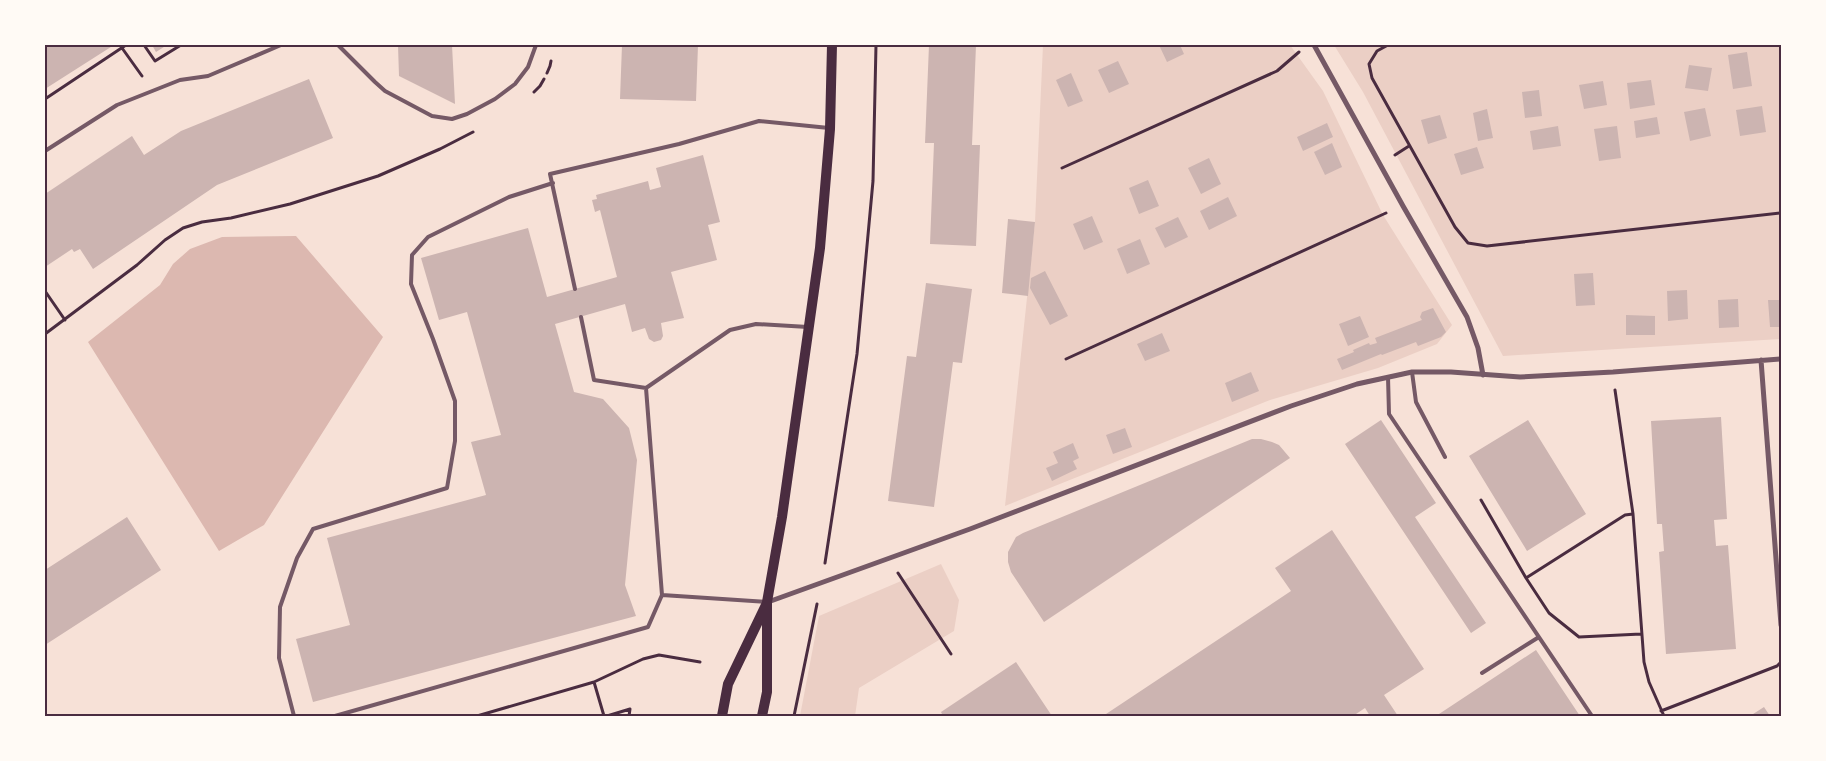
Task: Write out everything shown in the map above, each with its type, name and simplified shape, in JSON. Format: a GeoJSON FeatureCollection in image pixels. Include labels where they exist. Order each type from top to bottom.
{"type":"FeatureCollection","features":[{"type":"Feature","properties":{"kind":"main road"},"geometry":{"type":"LineString","coordinates":[[762,716],[767,692],[767,602],[782,517],[820,248],[830,129],[832,45]]}},
{"type":"Feature","properties":{"kind":"main road"},"geometry":{"type":"LineString","coordinates":[[722,716],[728,684],[767,602]]}},
{"type":"Feature","properties":{"kind":"street"},"geometry":{"type":"LineString","coordinates":[[1314,45],[1403,206],[1468,316],[1478,348],[1483,376]]}},
{"type":"Feature","properties":{"kind":"street"},"geometry":{"type":"LineString","coordinates":[[767,602],[970,529],[1291,406],[1357,384],[1412,372],[1451,372],[1483,376],[1520,377],[1781,359]]}},
{"type":"Feature","properties":{"kind":"street"},"geometry":{"type":"LineString","coordinates":[[1760,360],[1781,625]]}},
{"type":"Feature","properties":{"kind":"lane"},"geometry":{"type":"LineString","coordinates":[[45,151],[117,105],[180,80],[208,76],[282,45]]}},
{"type":"Feature","properties":{"kind":"lane"},"geometry":{"type":"LineString","coordinates":[[338,45],[385,91],[432,116],[452,119],[467,114],[495,99],[516,84],[528,67],[536,45]]}},
{"type":"Feature","properties":{"kind":"lane"},"geometry":{"type":"LineString","coordinates":[[575,289],[550,174],[679,144],[759,122],[830,129]]}},
{"type":"Feature","properties":{"kind":"lane"},"geometry":{"type":"LineString","coordinates":[[294,716],[279,658],[280,607],[297,558],[313,529],[446,488],[455,441],[455,401],[411,284],[412,255],[428,237],[509,196],[553,183]]}},
{"type":"Feature","properties":{"kind":"lane"},"geometry":{"type":"LineString","coordinates":[[581,317],[594,380],[646,388],[730,330],[756,324],[810,327]]}},
{"type":"Feature","properties":{"kind":"lane"},"geometry":{"type":"LineString","coordinates":[[1412,372],[1416,402],[1444,457]]}},
{"type":"Feature","properties":{"kind":"lane"},"geometry":{"type":"LineString","coordinates":[[1388,377],[1390,414],[1592,716]]}},
{"type":"Feature","properties":{"kind":"lane"},"geometry":{"type":"LineString","coordinates":[[335,716],[648,626],[662,595],[646,388]]}},
{"type":"Feature","properties":{"kind":"lane"},"geometry":{"type":"LineString","coordinates":[[662,595],[767,602]]}},
{"type":"Feature","properties":{"kind":"lane"},"geometry":{"type":"LineString","coordinates":[[1482,673],[1539,637]]}},
{"type":"Feature","properties":{"kind":"path"},"geometry":{"type":"LineString","coordinates":[[45,99],[126,45]]}},
{"type":"Feature","properties":{"kind":"path"},"geometry":{"type":"LineString","coordinates":[[144,45],[154,61],[181,45]]}},
{"type":"Feature","properties":{"kind":"path"},"geometry":{"type":"LineString","coordinates":[[794,716],[822,581],[858,354],[873,181],[876,45]]}},
{"type":"Feature","properties":{"kind":"path"},"geometry":{"type":"LineString","coordinates":[[1388,45],[1377,51],[1369,64],[1372,78],[1455,228],[1468,243],[1487,246],[1781,213]]}},
{"type":"Feature","properties":{"kind":"path"},"geometry":{"type":"LineString","coordinates":[[122,48],[153,91]]}},
{"type":"Feature","properties":{"kind":"path"},"geometry":{"type":"LineString","coordinates":[[1062,168],[1277,71],[1302,50]]}},
{"type":"Feature","properties":{"kind":"path"},"geometry":{"type":"LineString","coordinates":[[528,97],[540,86],[550,66],[551,59]]}},
{"type":"Feature","properties":{"kind":"path"},"geometry":{"type":"LineString","coordinates":[[45,334],[183,228],[202,222],[231,218],[290,204],[378,176],[475,132]]}},
{"type":"Feature","properties":{"kind":"path"},"geometry":{"type":"LineString","coordinates":[[1066,359],[1403,206]]}},
{"type":"Feature","properties":{"kind":"path"},"geometry":{"type":"LineString","coordinates":[[45,291],[65,320]]}},
{"type":"Feature","properties":{"kind":"path"},"geometry":{"type":"LineString","coordinates":[[1613,372],[1633,514],[1644,662],[1649,682],[1664,716]]}},
{"type":"Feature","properties":{"kind":"path"},"geometry":{"type":"LineString","coordinates":[[1481,500],[1549,614],[1579,637],[1641,634]]}},
{"type":"Feature","properties":{"kind":"path"},"geometry":{"type":"LineString","coordinates":[[1526,578],[1625,515],[1633,514]]}},
{"type":"Feature","properties":{"kind":"path"},"geometry":{"type":"LineString","coordinates":[[888,558],[951,654]]}},
{"type":"Feature","properties":{"kind":"path"},"geometry":{"type":"LineString","coordinates":[[477,716],[594,682],[643,659],[659,655],[700,662]]}},
{"type":"Feature","properties":{"kind":"path"},"geometry":{"type":"LineString","coordinates":[[1661,711],[1777,666],[1781,662]]}},
{"type":"Feature","properties":{"kind":"path"},"geometry":{"type":"LineString","coordinates":[[594,682],[605,716],[630,709],[629,716]]}},
{"type":"Feature","properties":{"kind":"shaded area"},"geometry":{"type":"Polygon","coordinates":[[[1043,45],[1290,45],[1323,91],[1383,215],[1452,325],[1437,344],[1378,368],[1270,400],[1005,506],[1035,222],[1043,45]]]}},
{"type":"Feature","properties":{"kind":"shaded area"},"geometry":{"type":"Polygon","coordinates":[[[1334,45],[1781,45],[1781,339],[1503,356],[1363,92],[1334,45]]]}},
{"type":"Feature","properties":{"kind":"shaded area"},"geometry":{"type":"Polygon","coordinates":[[[296,236],[383,337],[264,525],[219,551],[88,342],[160,285],[173,264],[190,249],[222,237],[296,236]]]}},
{"type":"Feature","properties":{"kind":"shaded area"},"geometry":{"type":"Polygon","coordinates":[[[941,564],[959,600],[954,631],[859,688],[855,716],[800,716],[819,616],[941,564]]]}},
{"type":"Feature","properties":{"kind":"building"},"geometry":{"type":"Polygon","coordinates":[[[45,45],[114,45],[45,89],[45,45]]]}},
{"type":"Feature","properties":{"kind":"building"},"geometry":{"type":"Polygon","coordinates":[[[152,45],[167,45],[156,52],[152,45]]]}},
{"type":"Feature","properties":{"kind":"building"},"geometry":{"type":"Polygon","coordinates":[[[398,45],[452,45],[455,104],[399,76],[398,45]]]}},
{"type":"Feature","properties":{"kind":"building"},"geometry":{"type":"Polygon","coordinates":[[[622,45],[698,45],[696,101],[620,99],[622,45]]]}},
{"type":"Feature","properties":{"kind":"building"},"geometry":{"type":"Polygon","coordinates":[[[929,45],[976,45],[972,145],[980,145],[976,246],[930,244],[934,143],[925,143],[929,45]]]}},
{"type":"Feature","properties":{"kind":"building"},"geometry":{"type":"Polygon","coordinates":[[[1159,45],[1180,45],[1184,54],[1167,62],[1159,45]]]}},
{"type":"Feature","properties":{"kind":"building"},"geometry":{"type":"Polygon","coordinates":[[[1747,52],[1752,86],[1733,89],[1728,55],[1747,52]]]}},
{"type":"Feature","properties":{"kind":"building"},"geometry":{"type":"Polygon","coordinates":[[[1118,61],[1129,84],[1109,93],[1098,70],[1118,61]]]}},
{"type":"Feature","properties":{"kind":"building"},"geometry":{"type":"Polygon","coordinates":[[[1689,65],[1712,68],[1708,91],[1685,88],[1689,65]]]}},
{"type":"Feature","properties":{"kind":"building"},"geometry":{"type":"Polygon","coordinates":[[[1071,73],[1083,101],[1068,107],[1056,80],[1071,73]]]}},
{"type":"Feature","properties":{"kind":"building"},"geometry":{"type":"Polygon","coordinates":[[[309,79],[333,138],[217,185],[93,269],[80,249],[74,252],[72,249],[45,267],[45,194],[132,136],[144,155],[181,131],[309,79]]]}},
{"type":"Feature","properties":{"kind":"building"},"geometry":{"type":"Polygon","coordinates":[[[1651,80],[1655,105],[1630,109],[1627,83],[1651,80]]]}},
{"type":"Feature","properties":{"kind":"building"},"geometry":{"type":"Polygon","coordinates":[[[1603,81],[1607,105],[1584,109],[1579,85],[1603,81]]]}},
{"type":"Feature","properties":{"kind":"building"},"geometry":{"type":"Polygon","coordinates":[[[1539,90],[1542,116],[1525,118],[1522,92],[1539,90]]]}},
{"type":"Feature","properties":{"kind":"building"},"geometry":{"type":"Polygon","coordinates":[[[1762,106],[1766,132],[1740,136],[1736,110],[1762,106]]]}},
{"type":"Feature","properties":{"kind":"building"},"geometry":{"type":"Polygon","coordinates":[[[1705,108],[1711,136],[1690,141],[1684,112],[1705,108]]]}},
{"type":"Feature","properties":{"kind":"building"},"geometry":{"type":"Polygon","coordinates":[[[1487,109],[1493,138],[1478,141],[1473,113],[1487,109]]]}},
{"type":"Feature","properties":{"kind":"building"},"geometry":{"type":"Polygon","coordinates":[[[1440,115],[1447,138],[1428,144],[1421,120],[1440,115]]]}},
{"type":"Feature","properties":{"kind":"building"},"geometry":{"type":"Polygon","coordinates":[[[1657,117],[1660,134],[1636,138],[1634,121],[1657,117]]]}},
{"type":"Feature","properties":{"kind":"building"},"geometry":{"type":"Polygon","coordinates":[[[1327,123],[1333,137],[1303,151],[1297,137],[1327,123]]]}},
{"type":"Feature","properties":{"kind":"building"},"geometry":{"type":"Polygon","coordinates":[[[1558,126],[1561,146],[1533,150],[1530,131],[1558,126]]]}},
{"type":"Feature","properties":{"kind":"building"},"geometry":{"type":"Polygon","coordinates":[[[1617,126],[1621,158],[1599,161],[1594,129],[1617,126]]]}},
{"type":"Feature","properties":{"kind":"building"},"geometry":{"type":"Polygon","coordinates":[[[1332,143],[1342,167],[1325,175],[1314,152],[1332,143]]]}},
{"type":"Feature","properties":{"kind":"building"},"geometry":{"type":"Polygon","coordinates":[[[1477,147],[1484,168],[1461,175],[1454,154],[1477,147]]]}},
{"type":"Feature","properties":{"kind":"building"},"geometry":{"type":"Polygon","coordinates":[[[703,155],[720,222],[708,225],[717,260],[671,272],[684,318],[661,323],[663,336],[661,340],[654,342],[649,339],[645,328],[632,332],[625,304],[555,324],[574,392],[603,399],[629,428],[637,460],[625,585],[636,616],[313,702],[296,639],[350,625],[327,538],[486,495],[471,442],[501,435],[467,312],[439,320],[421,258],[528,228],[547,297],[617,277],[600,210],[595,212],[592,200],[597,199],[596,195],[648,181],[650,190],[661,187],[656,168],[703,155]]]}},
{"type":"Feature","properties":{"kind":"building"},"geometry":{"type":"Polygon","coordinates":[[[1209,158],[1221,184],[1201,194],[1188,168],[1209,158]]]}},
{"type":"Feature","properties":{"kind":"building"},"geometry":{"type":"Polygon","coordinates":[[[1148,180],[1159,206],[1139,214],[1129,188],[1148,180]]]}},
{"type":"Feature","properties":{"kind":"building"},"geometry":{"type":"Polygon","coordinates":[[[1228,197],[1237,216],[1209,230],[1200,211],[1228,197]]]}},
{"type":"Feature","properties":{"kind":"building"},"geometry":{"type":"Polygon","coordinates":[[[1092,216],[1103,242],[1084,250],[1073,224],[1092,216]]]}},
{"type":"Feature","properties":{"kind":"building"},"geometry":{"type":"Polygon","coordinates":[[[1178,217],[1188,237],[1165,248],[1155,228],[1178,217]]]}},
{"type":"Feature","properties":{"kind":"building"},"geometry":{"type":"Polygon","coordinates":[[[1008,219],[1035,222],[1028,296],[1002,293],[1008,219]]]}},
{"type":"Feature","properties":{"kind":"building"},"geometry":{"type":"Polygon","coordinates":[[[1140,239],[1150,264],[1127,274],[1117,249],[1140,239]]]}},
{"type":"Feature","properties":{"kind":"building"},"geometry":{"type":"Polygon","coordinates":[[[1045,271],[1068,316],[1050,325],[1030,288],[1031,278],[1045,271]]]}},
{"type":"Feature","properties":{"kind":"building"},"geometry":{"type":"Polygon","coordinates":[[[1593,273],[1595,305],[1576,306],[1574,274],[1593,273]]]}},
{"type":"Feature","properties":{"kind":"building"},"geometry":{"type":"Polygon","coordinates":[[[926,283],[972,289],[962,363],[953,362],[934,507],[888,501],[907,356],[916,357],[926,283]]]}},
{"type":"Feature","properties":{"kind":"building"},"geometry":{"type":"Polygon","coordinates":[[[1687,290],[1688,319],[1668,321],[1667,291],[1687,290]]]}},
{"type":"Feature","properties":{"kind":"building"},"geometry":{"type":"Polygon","coordinates":[[[1738,299],[1739,327],[1719,328],[1718,300],[1738,299]]]}},
{"type":"Feature","properties":{"kind":"building"},"geometry":{"type":"Polygon","coordinates":[[[1768,300],[1781,300],[1781,327],[1770,327],[1768,300]]]}},
{"type":"Feature","properties":{"kind":"building"},"geometry":{"type":"Polygon","coordinates":[[[1433,308],[1446,332],[1441,337],[1418,346],[1416,342],[1342,370],[1337,359],[1369,343],[1370,345],[1377,343],[1375,338],[1422,320],[1420,317],[1422,312],[1433,308]]]}},
{"type":"Feature","properties":{"kind":"building"},"geometry":{"type":"Polygon","coordinates":[[[1626,315],[1655,316],[1655,335],[1626,335],[1626,315]]]}},
{"type":"Feature","properties":{"kind":"building"},"geometry":{"type":"Polygon","coordinates":[[[1360,316],[1369,337],[1348,346],[1339,324],[1360,316]]]}},
{"type":"Feature","properties":{"kind":"building"},"geometry":{"type":"Polygon","coordinates":[[[1162,333],[1170,351],[1145,361],[1137,344],[1162,333]]]}},
{"type":"Feature","properties":{"kind":"building"},"geometry":{"type":"Polygon","coordinates":[[[1251,372],[1259,391],[1232,402],[1225,383],[1251,372]]]}},
{"type":"Feature","properties":{"kind":"building"},"geometry":{"type":"Polygon","coordinates":[[[1721,417],[1727,519],[1714,520],[1716,546],[1728,545],[1736,649],[1666,654],[1659,552],[1664,551],[1662,524],[1657,524],[1651,421],[1721,417]]]}},
{"type":"Feature","properties":{"kind":"building"},"geometry":{"type":"Polygon","coordinates":[[[1381,420],[1436,503],[1415,517],[1486,623],[1471,633],[1345,444],[1381,420]]]}},
{"type":"Feature","properties":{"kind":"building"},"geometry":{"type":"Polygon","coordinates":[[[1528,420],[1586,514],[1527,551],[1469,456],[1528,420]]]}},
{"type":"Feature","properties":{"kind":"building"},"geometry":{"type":"Polygon","coordinates":[[[1125,428],[1132,447],[1113,454],[1106,435],[1125,428]]]}},
{"type":"Feature","properties":{"kind":"building"},"geometry":{"type":"Polygon","coordinates":[[[1252,439],[1261,439],[1279,445],[1290,458],[1044,622],[1011,572],[1008,552],[1016,537],[1252,439]]]}},
{"type":"Feature","properties":{"kind":"building"},"geometry":{"type":"Polygon","coordinates":[[[1073,443],[1079,458],[1073,461],[1077,469],[1052,481],[1046,468],[1058,463],[1053,452],[1073,443]]]}},
{"type":"Feature","properties":{"kind":"building"},"geometry":{"type":"Polygon","coordinates":[[[127,517],[161,570],[45,645],[45,570],[127,517]]]}},
{"type":"Feature","properties":{"kind":"building"},"geometry":{"type":"Polygon","coordinates":[[[1332,530],[1424,669],[1384,695],[1398,716],[1370,716],[1365,708],[1353,716],[1103,716],[1291,591],[1275,568],[1332,530]]]}},
{"type":"Feature","properties":{"kind":"building"},"geometry":{"type":"Polygon","coordinates":[[[1536,650],[1580,716],[1436,716],[1536,650]]]}},
{"type":"Feature","properties":{"kind":"building"},"geometry":{"type":"Polygon","coordinates":[[[1016,662],[1052,716],[943,716],[941,712],[1016,662]]]}},
{"type":"Feature","properties":{"kind":"building"},"geometry":{"type":"Polygon","coordinates":[[[1764,707],[1770,716],[1750,716],[1764,707]]]}}]}
